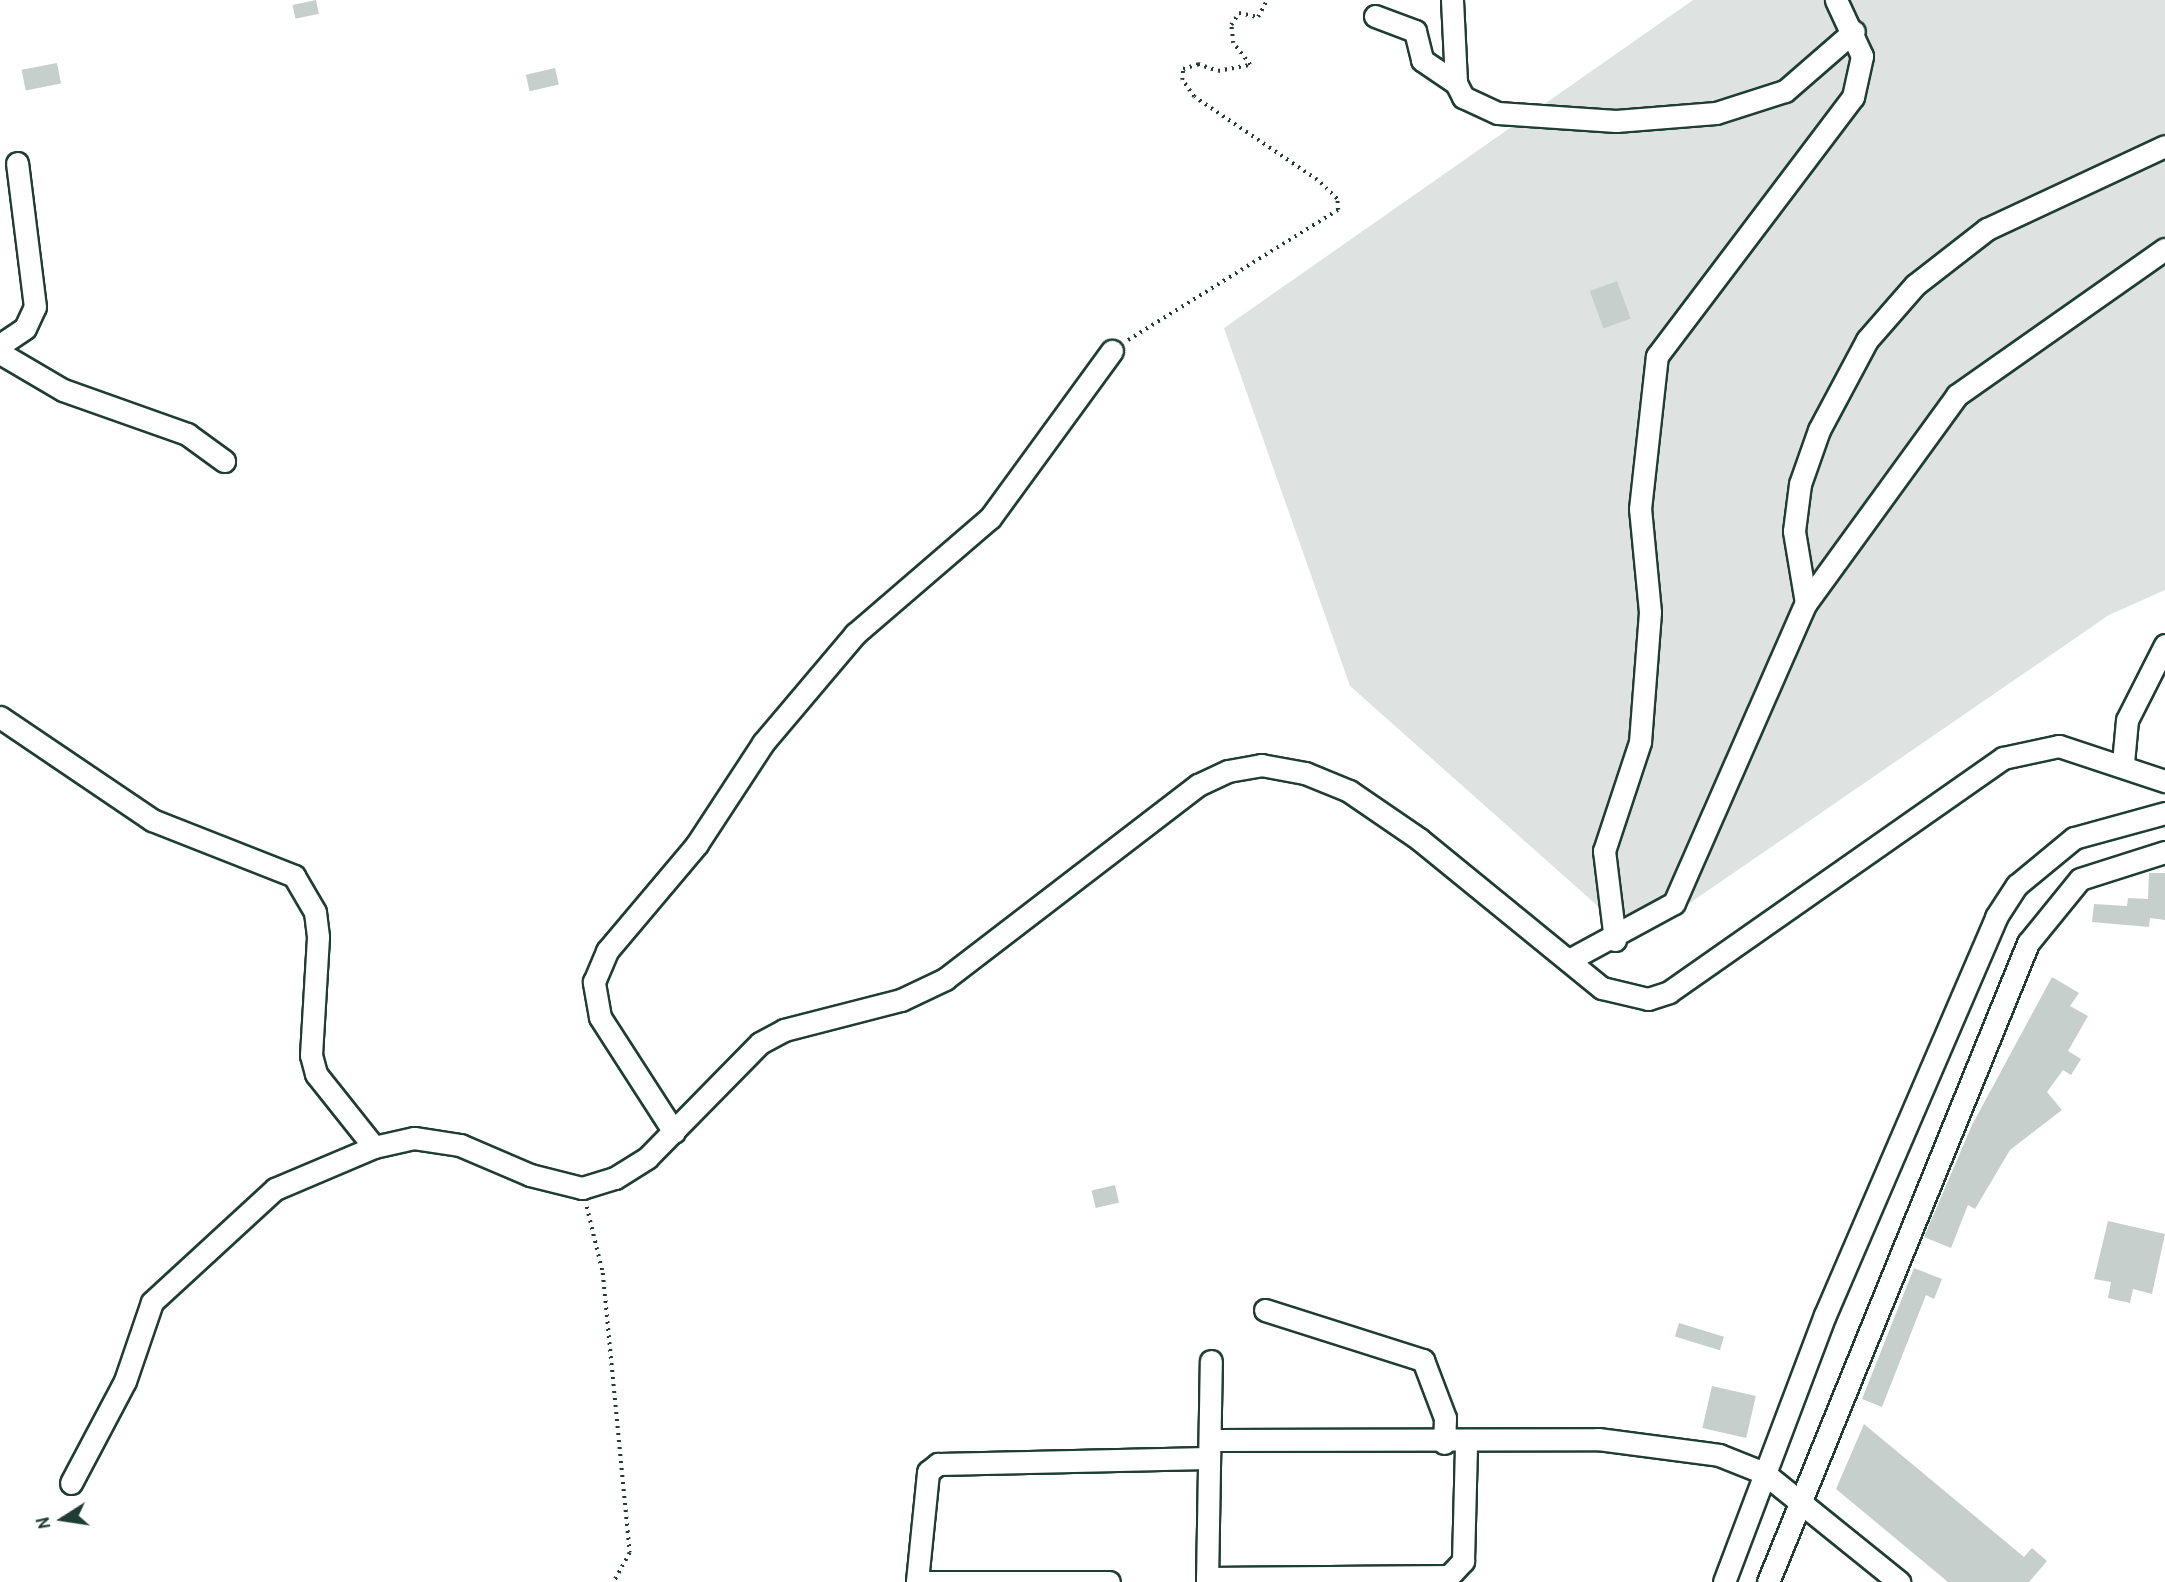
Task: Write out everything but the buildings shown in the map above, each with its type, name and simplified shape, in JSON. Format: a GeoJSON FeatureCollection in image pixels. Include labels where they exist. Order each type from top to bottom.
{"type":"FeatureCollection","features":[{"type":"Feature","properties":{"kind":"street"},"geometry":{"type":"LineString","coordinates":[[1452,0],[1456,83],[1463,97],[1498,113],[1616,121],[1716,113],[1785,91],[1854,31]]}},
{"type":"Feature","properties":{"kind":"street"},"geometry":{"type":"LineString","coordinates":[[1615,940],[1604,851],[1640,742],[1650,612],[1640,509],[1657,356],[1853,97],[1861,56],[1854,31],[1836,0]]}},
{"type":"Feature","properties":{"kind":"street"},"geometry":{"type":"LineString","coordinates":[[1375,16],[1415,32],[1422,60],[1456,83]]}},
{"type":"Feature","properties":{"kind":"street"},"geometry":{"type":"LineString","coordinates":[[1806,603],[1794,531],[1800,484],[1819,430],[1867,340],[1915,285],[1987,229],[2165,146]]}},
{"type":"Feature","properties":{"kind":"street"},"geometry":{"type":"LineString","coordinates":[[0,345],[25,328],[35,307],[17,163]]}},
{"type":"Feature","properties":{"kind":"street"},"geometry":{"type":"LineString","coordinates":[[1569,960],[1661,916],[1686,885],[1806,603],[1957,396],[2165,249]]}},
{"type":"Feature","properties":{"kind":"street"},"geometry":{"type":"LineString","coordinates":[[674,1132],[600,1017],[594,982],[607,951],[697,844],[763,743],[855,634],[990,518],[1112,351]]}},
{"type":"Feature","properties":{"kind":"street"},"geometry":{"type":"LineString","coordinates":[[0,353],[63,390],[187,434],[224,461]]}},
{"type":"Feature","properties":{"kind":"street"},"geometry":{"type":"LineString","coordinates":[[2123,764],[2127,720],[2165,645]]}},
{"type":"Feature","properties":{"kind":"street"},"geometry":{"type":"LineString","coordinates":[[0,717],[152,820],[294,876],[314,912],[318,937],[311,1055],[316,1074],[374,1147]]}},
{"type":"Feature","properties":{"kind":"street"},"geometry":{"type":"LineString","coordinates":[[71,1483],[99,1437],[145,1316],[165,1284],[275,1189],[374,1147],[440,1140],[582,1188],[615,1178],[674,1132],[760,1042],[784,1030],[901,1000],[945,979],[1198,785],[1228,771],[1261,765],[1305,773],[1349,791],[1419,839],[1602,988],[1622,996],[1648,999],[1669,992],[2003,758],[2059,746],[2123,764],[2165,781]]}},
{"type":"Feature","properties":{"kind":"street"},"geometry":{"type":"LineString","coordinates":[[1724,1582],[1825,1315],[1996,917],[2017,884],[2074,838],[2165,813]]}},
{"type":"Feature","properties":{"kind":"street"},"geometry":{"type":"LineString","coordinates":[[1768,1582],[2028,943],[2080,879],[2165,852]]}},
{"type":"Feature","properties":{"kind":"street"},"geometry":{"type":"LineString","coordinates":[[1265,1310],[1423,1360],[1445,1418],[1444,1443]]}},
{"type":"Feature","properties":{"kind":"street"},"geometry":{"type":"LineString","coordinates":[[1211,1361],[1207,1580],[1449,1579],[1463,1561],[1466,1443]]}},
{"type":"Feature","properties":{"kind":"street"},"geometry":{"type":"LineString","coordinates":[[1109,1582],[917,1582],[928,1472],[938,1464],[1209,1449],[1598,1439],[1659,1444],[1719,1455],[1765,1473],[1899,1582]]}},
{"type":"Feature","properties":{"kind":"path"},"geometry":{"type":"LineString","coordinates":[[1112,351],[1338,210],[1336,199],[1317,180],[1194,97],[1182,80],[1183,69],[1198,64],[1217,71],[1250,65],[1233,43],[1231,25],[1240,13],[1258,17],[1267,0]]}},
{"type":"Feature","properties":{"kind":"path"},"geometry":{"type":"LineString","coordinates":[[582,1188],[603,1273],[630,1553],[614,1582]]}},
{"type":"Feature","properties":{"kind":"shaded area"},"geometry":{"type":"Polygon","coordinates":[[[1693,0],[2165,0],[2165,590],[2109,615],[1636,940],[1350,686],[1224,328],[1693,0]]]}}]}
